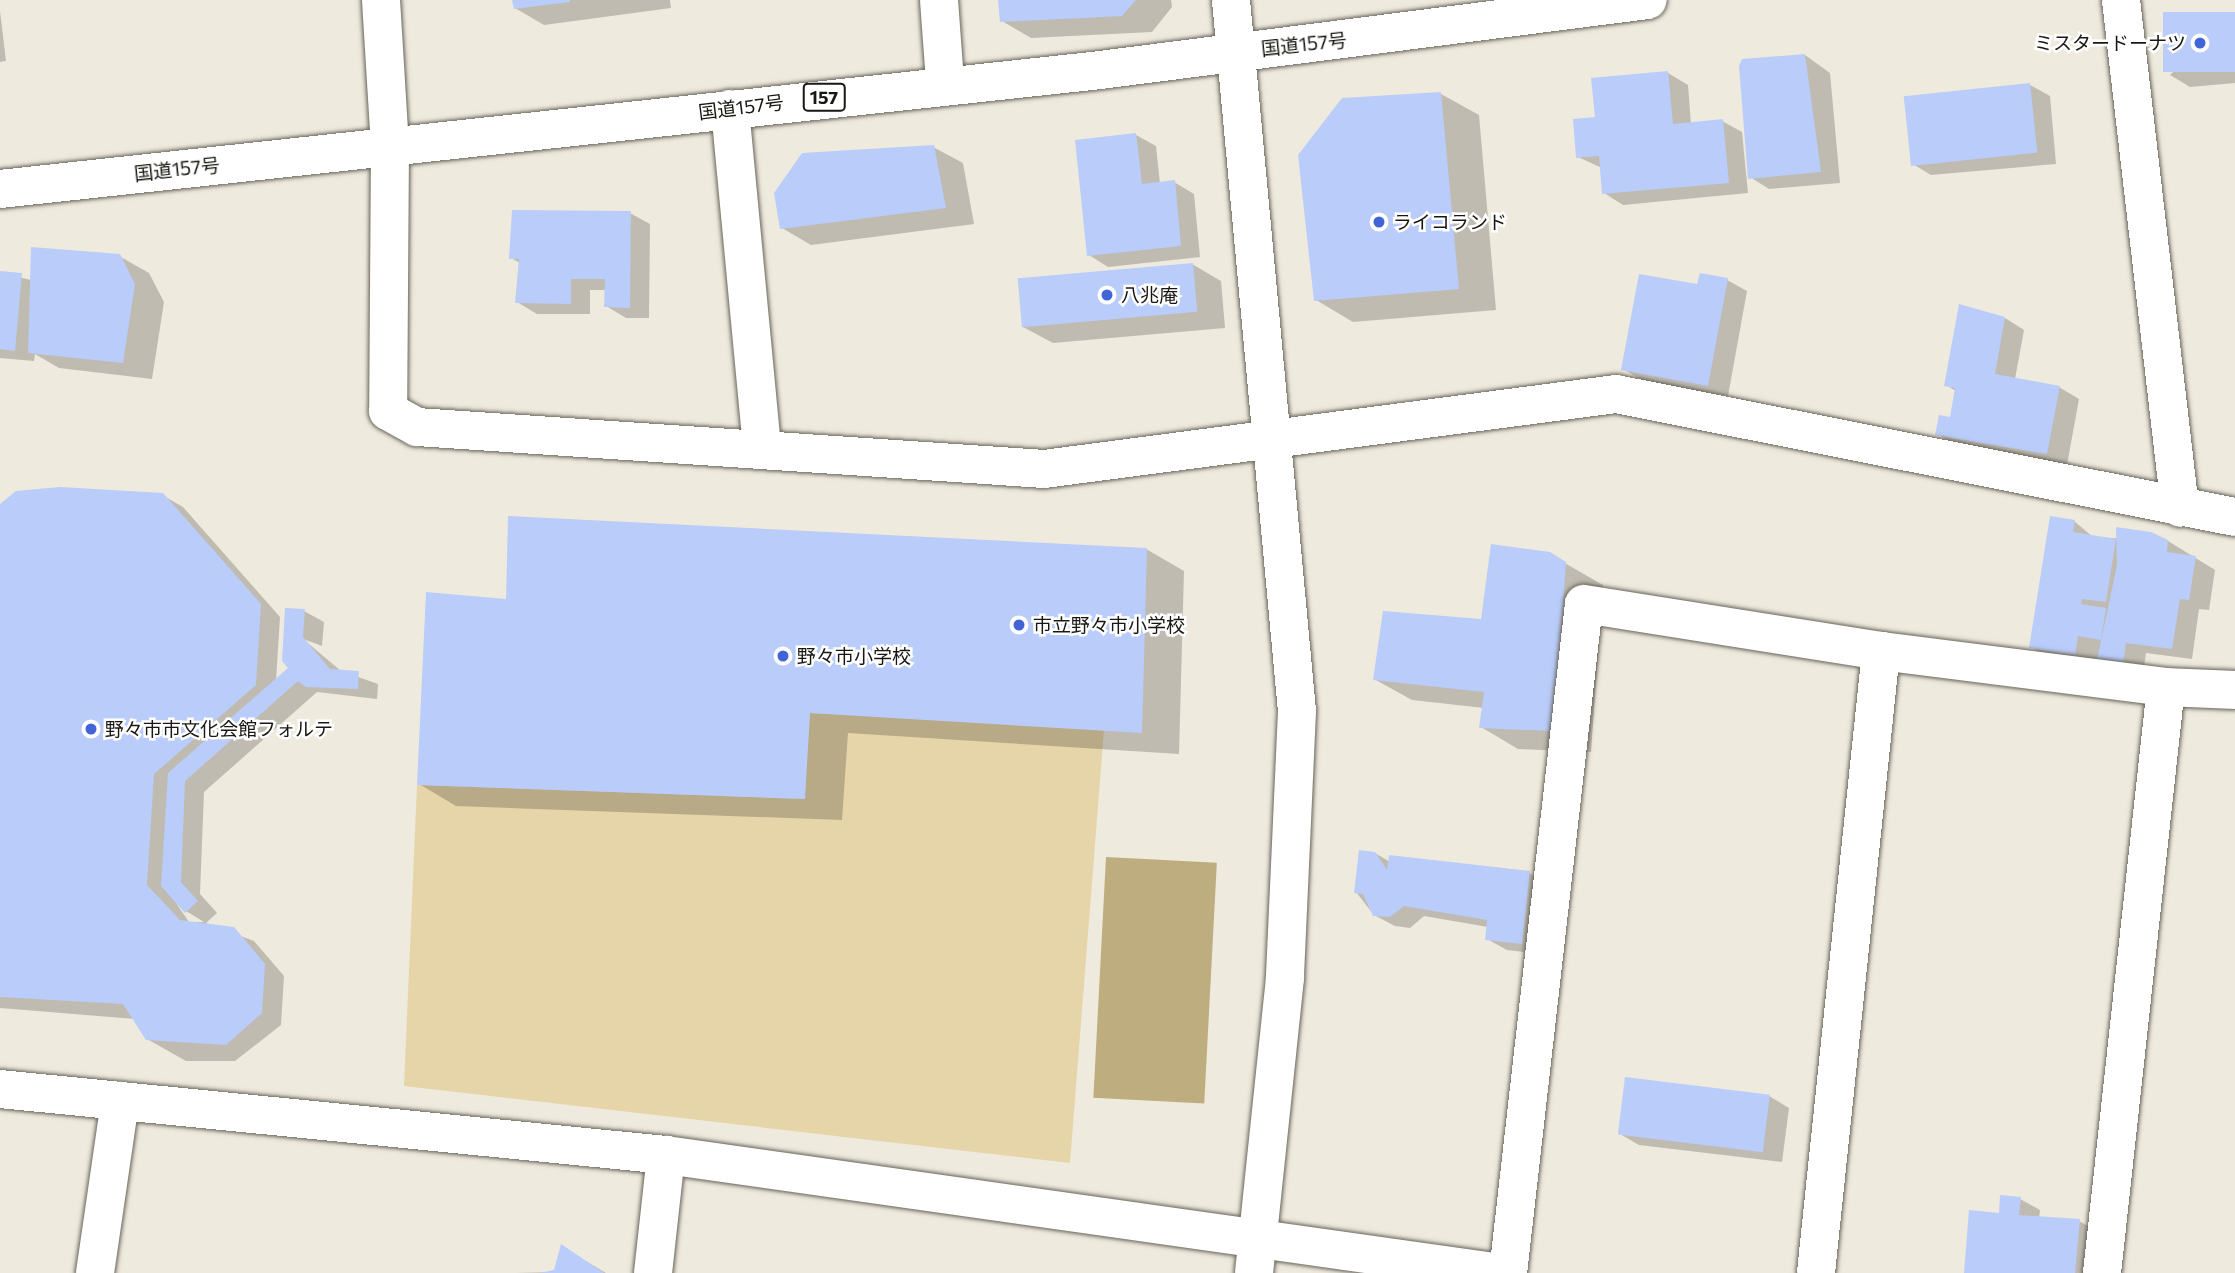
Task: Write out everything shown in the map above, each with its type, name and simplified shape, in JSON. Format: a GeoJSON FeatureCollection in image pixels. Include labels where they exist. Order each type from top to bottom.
{"type":"FeatureCollection","features":[{"type":"Feature","properties":{"kind":"main road"},"geometry":{"type":"LineString","coordinates":[[382,0],[390,147],[388,411],[417,427],[762,448],[1044,469],[1616,394],[2235,517]]}},
{"type":"Feature","properties":{"kind":"main road"},"geometry":{"type":"LineString","coordinates":[[939,0],[945,82]]}},
{"type":"Feature","properties":{"kind":"main road"},"geometry":{"type":"LineString","coordinates":[[1231,0],[1268,438],[1297,711],[1285,978],[1254,1273]]}},
{"type":"Feature","properties":{"kind":"main road","name":"国道157号"},"geometry":{"type":"LineString","coordinates":[[0,189],[730,109],[945,82],[1235,52],[1539,7],[1647,0]]}},
{"type":"Feature","properties":{"kind":"main road"},"geometry":{"type":"LineString","coordinates":[[2120,0],[2180,508]]}},
{"type":"Feature","properties":{"kind":"main road"},"geometry":{"type":"LineString","coordinates":[[730,109],[762,448]]}},
{"type":"Feature","properties":{"kind":"main road"},"geometry":{"type":"LineString","coordinates":[[1508,1273],[1584,604],[1881,651],[2166,687],[2235,690]]}},
{"type":"Feature","properties":{"kind":"main road"},"geometry":{"type":"LineString","coordinates":[[1816,1273],[1881,651]]}},
{"type":"Feature","properties":{"kind":"main road"},"geometry":{"type":"LineString","coordinates":[[2102,1273],[2166,687]]}},
{"type":"Feature","properties":{"kind":"main road"},"geometry":{"type":"LineString","coordinates":[[0,1089],[666,1155],[1258,1234],[1500,1273]]}},
{"type":"Feature","properties":{"kind":"main road"},"geometry":{"type":"LineString","coordinates":[[95,1273],[120,1101]]}},
{"type":"Feature","properties":{"kind":"main road"},"geometry":{"type":"LineString","coordinates":[[653,1273],[666,1155]]}},
{"type":"Feature","properties":{"kind":"shaded area"},"geometry":{"type":"Polygon","coordinates":[[[810,713],[1104,730],[1070,1163],[404,1086],[417,785],[804,799],[810,713]]]}},
{"type":"Feature","properties":{"kind":"shaded area"},"geometry":{"type":"Polygon","coordinates":[[[1106,857],[1217,863],[1204,1103],[1093,1098],[1106,857]]]}},
{"type":"Feature","properties":{"kind":"building"},"geometry":{"type":"Polygon","coordinates":[[[512,0],[570,0],[570,2],[514,9],[512,0]]]}},
{"type":"Feature","properties":{"kind":"building"},"geometry":{"type":"Polygon","coordinates":[[[998,0],[1136,0],[1122,16],[1000,22],[998,0]]]}},
{"type":"Feature","properties":{"kind":"building","name":"ミスタードーナツ"},"geometry":{"type":"Polygon","coordinates":[[[2163,12],[2235,12],[2235,72],[2163,72],[2163,12]]]}},
{"type":"Feature","properties":{"kind":"building"},"geometry":{"type":"Polygon","coordinates":[[[1805,54],[1821,172],[1748,179],[1739,66],[1742,59],[1805,54]]]}},
{"type":"Feature","properties":{"kind":"building"},"geometry":{"type":"Polygon","coordinates":[[[1668,71],[1673,124],[1723,119],[1729,183],[1602,194],[1599,156],[1576,158],[1573,119],[1595,117],[1591,78],[1668,71]]]}},
{"type":"Feature","properties":{"kind":"building"},"geometry":{"type":"Polygon","coordinates":[[[2030,83],[2037,153],[1911,166],[1904,96],[2030,83]]]}},
{"type":"Feature","properties":{"kind":"building","name":"ライコランド"},"geometry":{"type":"Polygon","coordinates":[[[1441,92],[1459,289],[1314,301],[1298,155],[1342,98],[1441,92]]]}},
{"type":"Feature","properties":{"kind":"building"},"geometry":{"type":"Polygon","coordinates":[[[1136,133],[1142,184],[1175,180],[1181,246],[1087,256],[1075,140],[1136,133]]]}},
{"type":"Feature","properties":{"kind":"building"},"geometry":{"type":"Polygon","coordinates":[[[934,145],[946,208],[780,229],[774,193],[802,153],[934,145]]]}},
{"type":"Feature","properties":{"kind":"building"},"geometry":{"type":"Polygon","coordinates":[[[512,210],[631,211],[630,308],[604,307],[605,279],[571,279],[571,304],[515,303],[519,259],[509,259],[512,210]]]}},
{"type":"Feature","properties":{"kind":"building"},"geometry":{"type":"Polygon","coordinates":[[[31,247],[120,254],[135,284],[123,363],[28,353],[31,247]]]}},
{"type":"Feature","properties":{"kind":"building","name":"八兆庵"},"geometry":{"type":"Polygon","coordinates":[[[1193,263],[1197,312],[1022,327],[1018,278],[1193,263]]]}},
{"type":"Feature","properties":{"kind":"building"},"geometry":{"type":"Polygon","coordinates":[[[0,271],[22,273],[15,351],[0,349],[0,271]]]}},
{"type":"Feature","properties":{"kind":"building"},"geometry":{"type":"Polygon","coordinates":[[[1700,273],[1728,278],[1708,386],[1621,370],[1639,274],[1697,284],[1700,273]]]}},
{"type":"Feature","properties":{"kind":"building"},"geometry":{"type":"Polygon","coordinates":[[[1959,304],[2005,317],[1995,374],[2060,386],[2047,454],[1935,435],[1939,415],[1950,417],[1955,388],[1944,386],[1959,304]]]}},
{"type":"Feature","properties":{"kind":"building","name":"野々市市文化会館フォルテ"},"geometry":{"type":"Polygon","coordinates":[[[60,487],[163,493],[261,604],[256,685],[154,774],[147,885],[180,920],[234,927],[265,964],[262,1013],[226,1045],[146,1040],[123,1004],[0,997],[0,504],[16,491],[60,487]]]}},
{"type":"Feature","properties":{"kind":"building","name":"野々市小学校"},"geometry":{"type":"Polygon","coordinates":[[[508,516],[1147,548],[1142,733],[810,713],[805,799],[417,785],[426,592],[506,599],[508,516]]]}},
{"type":"Feature","properties":{"kind":"building"},"geometry":{"type":"Polygon","coordinates":[[[2050,516],[2075,520],[2073,532],[2116,539],[2106,602],[2082,599],[2081,604],[2106,608],[2101,640],[2078,636],[2075,655],[2029,648],[2050,516]]]}},
{"type":"Feature","properties":{"kind":"building"},"geometry":{"type":"Polygon","coordinates":[[[2116,527],[2151,532],[2168,540],[2167,552],[2196,556],[2189,600],[2180,599],[2172,649],[2126,643],[2123,664],[2097,660],[2117,565],[2116,527]]]}},
{"type":"Feature","properties":{"kind":"building"},"geometry":{"type":"Polygon","coordinates":[[[1491,544],[1550,552],[1566,562],[1554,731],[1479,728],[1484,692],[1373,680],[1383,611],[1481,619],[1491,544]]]}},
{"type":"Feature","properties":{"kind":"building"},"geometry":{"type":"Polygon","coordinates":[[[285,608],[305,609],[303,637],[330,669],[359,671],[358,689],[306,687],[298,681],[185,781],[181,882],[198,901],[185,913],[161,886],[168,773],[288,668],[282,661],[285,608]]]}},
{"type":"Feature","properties":{"kind":"building"},"geometry":{"type":"Polygon","coordinates":[[[1359,850],[1375,852],[1387,870],[1389,855],[1530,871],[1522,944],[1485,940],[1487,920],[1404,906],[1390,917],[1373,916],[1363,894],[1354,893],[1359,850]]]}},
{"type":"Feature","properties":{"kind":"building"},"geometry":{"type":"Polygon","coordinates":[[[1625,1077],[1770,1095],[1763,1152],[1618,1135],[1625,1077]]]}},
{"type":"Feature","properties":{"kind":"building"},"geometry":{"type":"Polygon","coordinates":[[[2000,1195],[2021,1197],[2019,1215],[2080,1219],[2075,1273],[1964,1273],[1969,1210],[1999,1213],[2000,1195]]]}},
{"type":"Feature","properties":{"kind":"building"},"geometry":{"type":"Polygon","coordinates":[[[561,1244],[604,1273],[540,1273],[554,1270],[561,1244]]]}},
{"type":"Feature","properties":{"kind":"place","name":"ミスタードーナツ"},"geometry":{"type":"Point","coordinates":[2200,43]}},
{"type":"Feature","properties":{"kind":"place","name":"ライコランド"},"geometry":{"type":"Point","coordinates":[1379,222]}},
{"type":"Feature","properties":{"kind":"place","name":"八兆庵"},"geometry":{"type":"Point","coordinates":[1107,295]}},
{"type":"Feature","properties":{"kind":"place","name":"市立野々市小学校"},"geometry":{"type":"Point","coordinates":[1019,625]}},
{"type":"Feature","properties":{"kind":"place","name":"野々市小学校"},"geometry":{"type":"Point","coordinates":[783,656]}},
{"type":"Feature","properties":{"kind":"place","name":"野々市市文化会館フォルテ"},"geometry":{"type":"Point","coordinates":[91,729]}}]}
